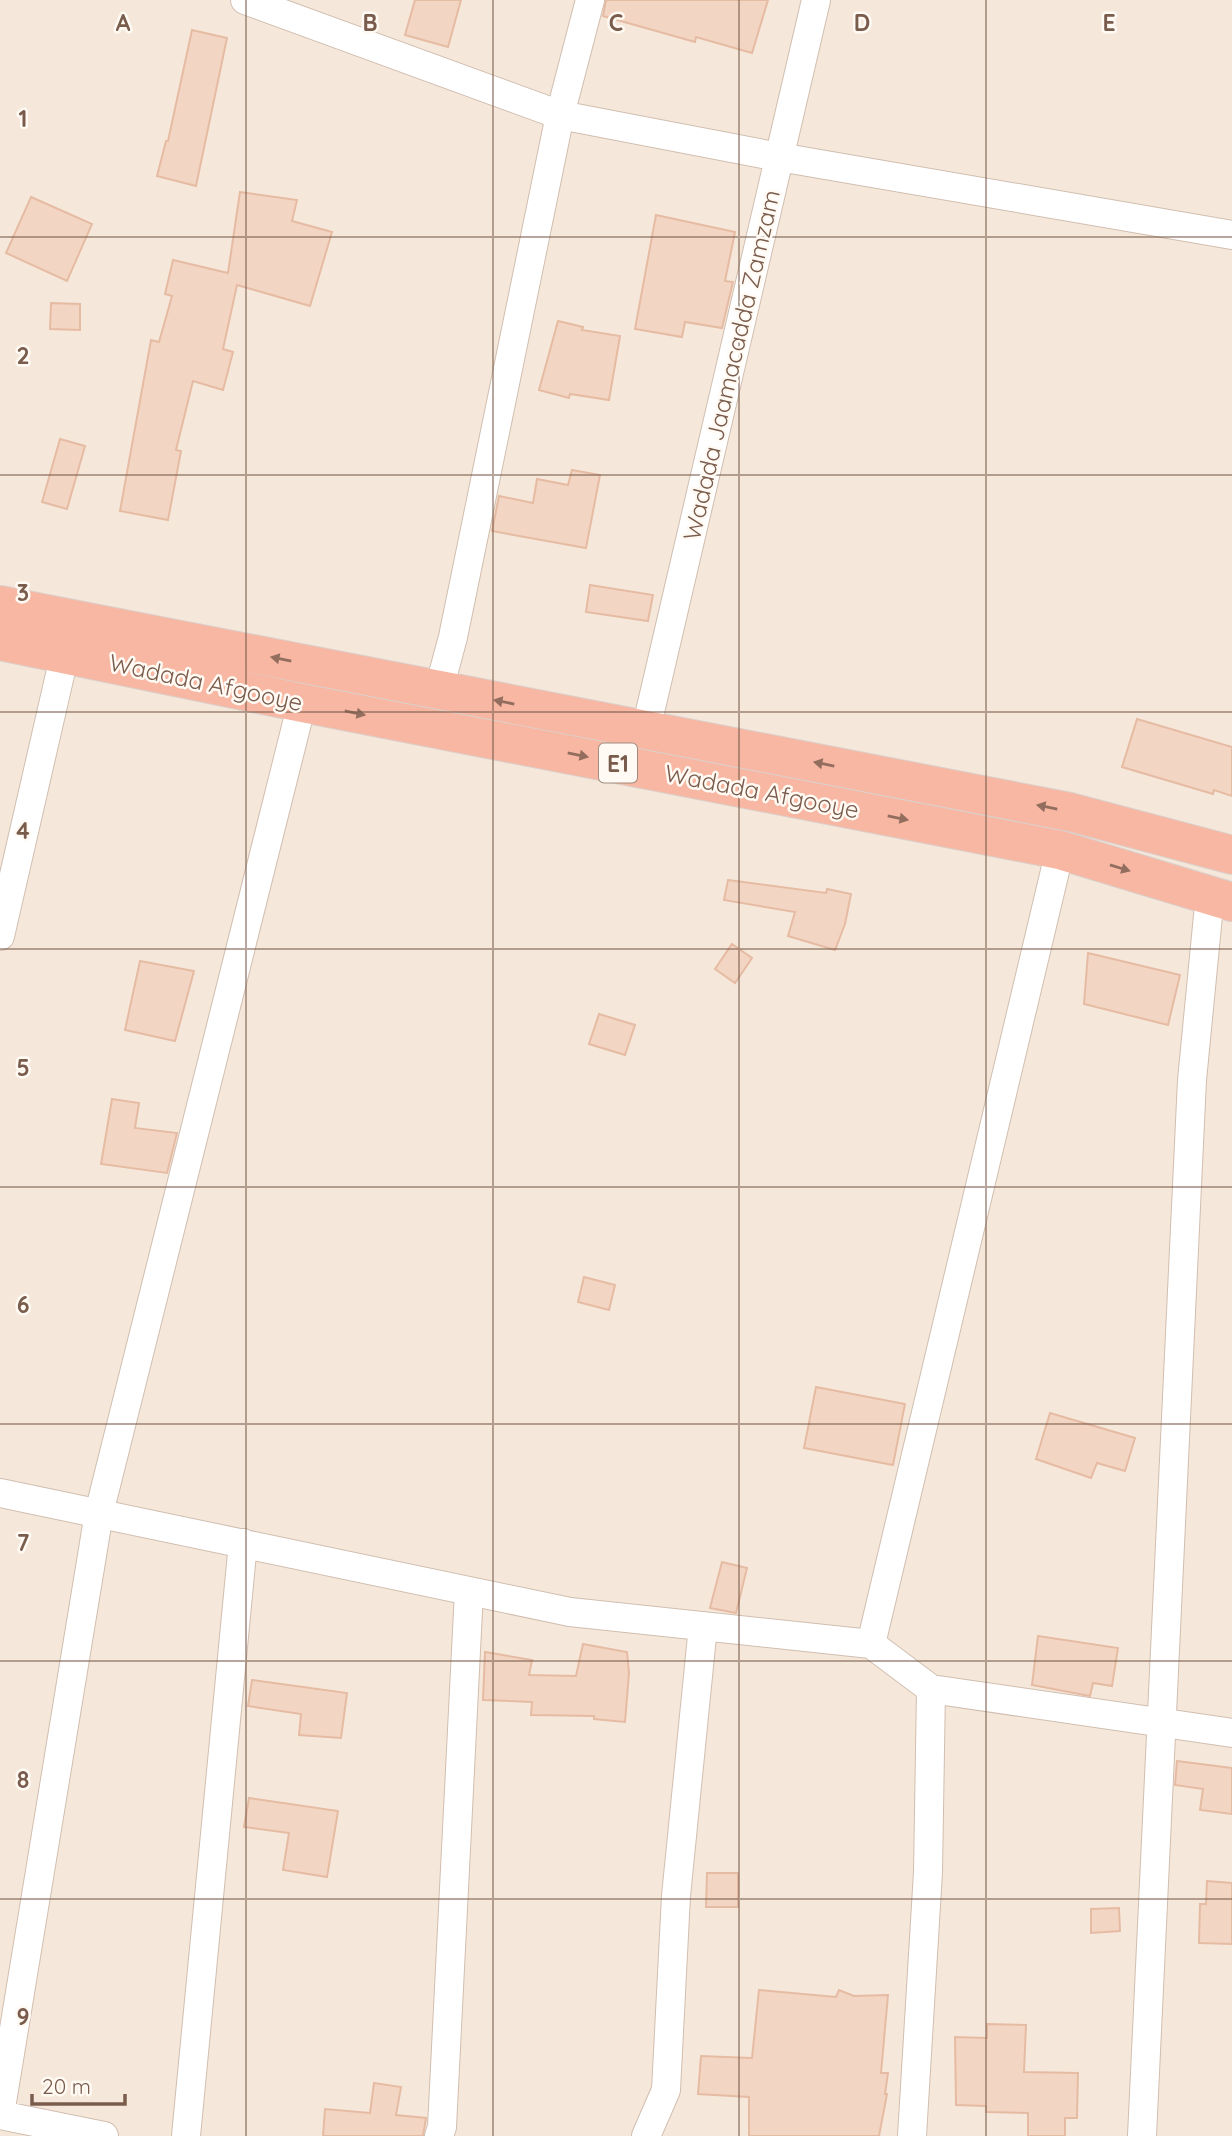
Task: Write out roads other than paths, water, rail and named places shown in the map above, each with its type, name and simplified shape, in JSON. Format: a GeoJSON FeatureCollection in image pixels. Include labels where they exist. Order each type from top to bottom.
{"type":"FeatureCollection","features":[{"type":"Feature","properties":{"kind":"highway","name":"Wadada Afgooye"},"geometry":{"type":"LineString","coordinates":[[0,605],[1070,812],[1232,855]]}},
{"type":"Feature","properties":{"kind":"highway","name":"Wadada Afgooye"},"geometry":{"type":"LineString","coordinates":[[0,641],[302,703],[1060,849],[1221,899]]}},
{"type":"Feature","properties":{"kind":"street"},"geometry":{"type":"LineString","coordinates":[[245,0],[560,115],[779,158],[1232,235]]}},
{"type":"Feature","properties":{"kind":"street"},"geometry":{"type":"LineString","coordinates":[[439,689],[453,637],[560,115],[590,0]]}},
{"type":"Feature","properties":{"kind":"street","name":"Wadada Jaamacadda Zamzam"},"geometry":{"type":"LineString","coordinates":[[646,729],[816,0]]}},
{"type":"Feature","properties":{"kind":"street"},"geometry":{"type":"LineString","coordinates":[[0,936],[65,653]]}},
{"type":"Feature","properties":{"kind":"street"},"geometry":{"type":"LineString","coordinates":[[104,2136],[0,2115],[99,1513],[302,703]]}},
{"type":"Feature","properties":{"kind":"street"},"geometry":{"type":"LineString","coordinates":[[871,1644],[1060,849]]}},
{"type":"Feature","properties":{"kind":"street"},"geometry":{"type":"LineString","coordinates":[[1142,2136],[1192,1080],[1221,899]]}},
{"type":"Feature","properties":{"kind":"street"},"geometry":{"type":"LineString","coordinates":[[0,1493],[570,1612],[871,1644],[931,1689],[1232,1733]]}},
{"type":"Feature","properties":{"kind":"street"},"geometry":{"type":"LineString","coordinates":[[186,2136],[243,1543]]}},
{"type":"Feature","properties":{"kind":"street"},"geometry":{"type":"LineString","coordinates":[[439,2136],[442,2127],[469,1591]]}},
{"type":"Feature","properties":{"kind":"street"},"geometry":{"type":"LineString","coordinates":[[646,2136],[666,2090],[676,1896],[702,1626]]}},
{"type":"Feature","properties":{"kind":"street"},"geometry":{"type":"LineString","coordinates":[[912,2136],[928,1872],[931,1689]]}}]}
